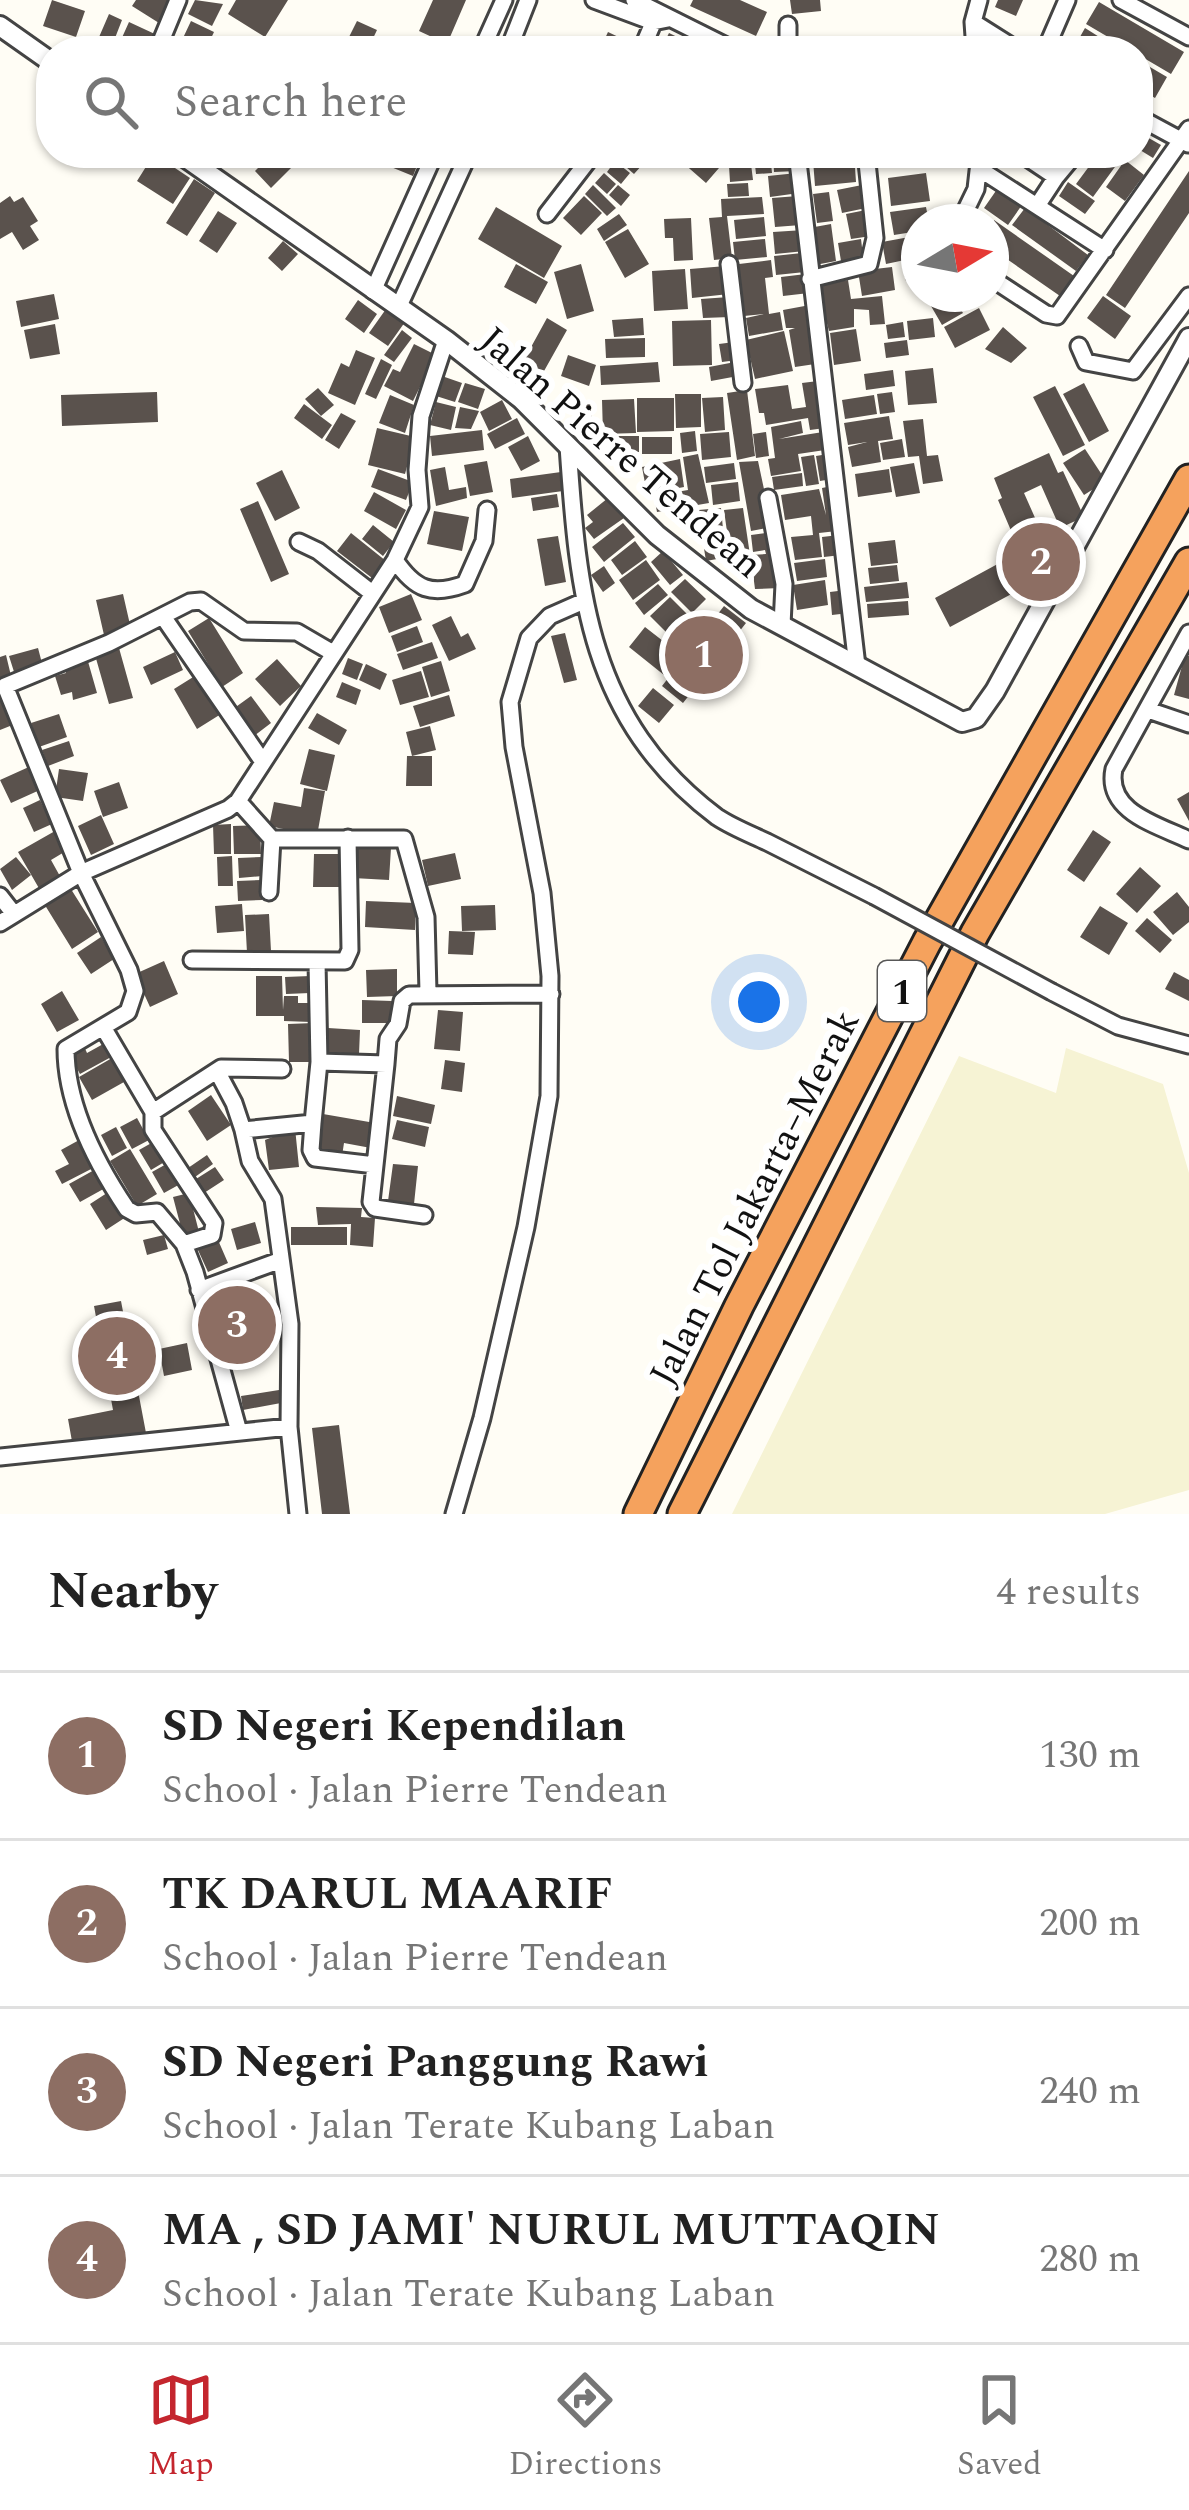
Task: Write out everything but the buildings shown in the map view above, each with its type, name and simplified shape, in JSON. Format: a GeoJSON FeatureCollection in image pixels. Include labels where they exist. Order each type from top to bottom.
{"type":"FeatureCollection","features":[{"type":"Feature","properties":{"kind":"highway","name":"Jalan Tol Jakarta–Merak"},"geometry":{"type":"LineString","coordinates":[[638,1514],[739,1306],[927,942],[1189,479]]}},
{"type":"Feature","properties":{"kind":"highway","name":"Jalan Tol Jakarta–Merak"},"geometry":{"type":"LineString","coordinates":[[682,1514],[975,934],[1189,562]]}},
{"type":"Feature","properties":{"kind":"street"},"geometry":{"type":"LineString","coordinates":[[163,36],[178,0]]}},
{"type":"Feature","properties":{"kind":"street"},"geometry":{"type":"LineString","coordinates":[[488,36],[504,0]]}},
{"type":"Feature","properties":{"kind":"street"},"geometry":{"type":"LineString","coordinates":[[514,36],[528,0]]}},
{"type":"Feature","properties":{"kind":"street"},"geometry":{"type":"LineString","coordinates":[[594,0],[661,13]]}},
{"type":"Feature","properties":{"kind":"street"},"geometry":{"type":"LineString","coordinates":[[634,0],[706,36]]}},
{"type":"Feature","properties":{"kind":"street"},"geometry":{"type":"LineString","coordinates":[[974,36],[979,0]]}},
{"type":"Feature","properties":{"kind":"street"},"geometry":{"type":"LineString","coordinates":[[1052,36],[1067,0]]}},
{"type":"Feature","properties":{"kind":"street"},"geometry":{"type":"LineString","coordinates":[[1121,0],[1189,37]]}},
{"type":"Feature","properties":{"kind":"street"},"geometry":{"type":"LineString","coordinates":[[973,22],[995,36]]}},
{"type":"Feature","properties":{"kind":"street"},"geometry":{"type":"LineString","coordinates":[[788,25],[788,36]]}},
{"type":"Feature","properties":{"kind":"street"},"geometry":{"type":"LineString","coordinates":[[0,26],[36,51]]}},
{"type":"Feature","properties":{"kind":"street"},"geometry":{"type":"LineString","coordinates":[[1009,290],[1046,314],[1058,316],[1186,138],[1153,124]]}},
{"type":"Feature","properties":{"kind":"street","name":"Jalan Pierre Tendean"},"geometry":{"type":"LineString","coordinates":[[200,168],[399,306],[520,398],[657,536],[751,609],[957,721],[976,718],[995,691],[1189,338]]}},
{"type":"Feature","properties":{"kind":"street"},"geometry":{"type":"LineString","coordinates":[[373,291],[428,168]]}},
{"type":"Feature","properties":{"kind":"street"},"geometry":{"type":"LineString","coordinates":[[399,306],[463,168]]}},
{"type":"Feature","properties":{"kind":"street"},"geometry":{"type":"LineString","coordinates":[[547,214],[582,168]]}},
{"type":"Feature","properties":{"kind":"street"},"geometry":{"type":"LineString","coordinates":[[799,168],[857,666]]}},
{"type":"Feature","properties":{"kind":"street"},"geometry":{"type":"LineString","coordinates":[[810,279],[869,264],[874,238],[867,168]]}},
{"type":"Feature","properties":{"kind":"street"},"geometry":{"type":"LineString","coordinates":[[966,204],[978,168]]}},
{"type":"Feature","properties":{"kind":"street"},"geometry":{"type":"LineString","coordinates":[[989,168],[1036,206],[1105,250]]}},
{"type":"Feature","properties":{"kind":"street"},"geometry":{"type":"LineString","coordinates":[[1042,168],[1056,177]]}},
{"type":"Feature","properties":{"kind":"street"},"geometry":{"type":"LineString","coordinates":[[1036,206],[1064,168]]}},
{"type":"Feature","properties":{"kind":"street"},"geometry":{"type":"LineString","coordinates":[[425,173],[454,187]]}},
{"type":"Feature","properties":{"kind":"street"},"geometry":{"type":"LineString","coordinates":[[729,264],[743,383]]}},
{"type":"Feature","properties":{"kind":"street"},"geometry":{"type":"LineString","coordinates":[[1079,346],[1086,362],[1132,371],[1189,296]]}},
{"type":"Feature","properties":{"kind":"street"},"geometry":{"type":"LineString","coordinates":[[0,896],[7,919],[81,873],[238,801],[395,560],[420,507],[421,416],[446,340]]}},
{"type":"Feature","properties":{"kind":"street"},"geometry":{"type":"LineString","coordinates":[[568,446],[576,557],[602,666],[642,741],[674,780],[721,819],[1118,1026],[1189,1045]]}},
{"type":"Feature","properties":{"kind":"street"},"geometry":{"type":"LineString","coordinates":[[768,498],[784,584],[782,626]]}},
{"type":"Feature","properties":{"kind":"street"},"geometry":{"type":"LineString","coordinates":[[395,560],[409,580],[424,590],[443,592],[465,584],[484,541],[487,510]]}},
{"type":"Feature","properties":{"kind":"street"},"geometry":{"type":"LineString","coordinates":[[299,542],[372,593]]}},
{"type":"Feature","properties":{"kind":"street"},"geometry":{"type":"LineString","coordinates":[[239,1432],[184,1244],[157,1212],[136,1214],[127,1209],[86,1140],[65,1052],[128,1012],[135,991],[3,693],[11,681],[164,618],[190,602],[201,601],[244,632],[297,632],[334,652]]}},
{"type":"Feature","properties":{"kind":"street"},"geometry":{"type":"LineString","coordinates":[[454,1514],[526,1227],[549,1096],[550,994],[542,892],[510,702],[529,638],[550,616],[584,602]]}},
{"type":"Feature","properties":{"kind":"street"},"geometry":{"type":"LineString","coordinates":[[164,618],[263,762]]}},
{"type":"Feature","properties":{"kind":"street"},"geometry":{"type":"LineString","coordinates":[[1189,633],[1114,770],[1111,784],[1126,809],[1189,840]]}},
{"type":"Feature","properties":{"kind":"street"},"geometry":{"type":"LineString","coordinates":[[1148,710],[1189,724]]}},
{"type":"Feature","properties":{"kind":"street"},"geometry":{"type":"LineString","coordinates":[[238,801],[272,839],[268,892]]}},
{"type":"Feature","properties":{"kind":"street"},"geometry":{"type":"LineString","coordinates":[[272,839],[397,837],[406,844],[425,917],[428,992]]}},
{"type":"Feature","properties":{"kind":"street"},"geometry":{"type":"LineString","coordinates":[[192,960],[340,962],[348,958],[348,838]]}},
{"type":"Feature","properties":{"kind":"street"},"geometry":{"type":"LineString","coordinates":[[317,962],[320,1062],[311,1150],[315,1158],[375,1165]]}},
{"type":"Feature","properties":{"kind":"street"},"geometry":{"type":"LineString","coordinates":[[424,1215],[372,1205],[388,1039],[398,1024],[402,1001],[428,992],[550,994]]}},
{"type":"Feature","properties":{"kind":"street"},"geometry":{"type":"LineString","coordinates":[[103,1027],[153,1112],[152,1130],[214,1223],[212,1235],[184,1244]]}},
{"type":"Feature","properties":{"kind":"street"},"geometry":{"type":"LineString","coordinates":[[320,1062],[386,1064]]}},
{"type":"Feature","properties":{"kind":"street"},"geometry":{"type":"LineString","coordinates":[[153,1112],[229,1067],[282,1070]]}},
{"type":"Feature","properties":{"kind":"street"},"geometry":{"type":"LineString","coordinates":[[217,1071],[235,1102],[250,1161],[273,1199],[290,1324],[289,1427],[298,1514]]}},
{"type":"Feature","properties":{"kind":"street"},"geometry":{"type":"LineString","coordinates":[[243,1130],[313,1124]]}},
{"type":"Feature","properties":{"kind":"street"},"geometry":{"type":"LineString","coordinates":[[200,1290],[281,1260]]}},
{"type":"Feature","properties":{"kind":"street"},"geometry":{"type":"LineString","coordinates":[[0,1457],[289,1427]]}},
{"type":"Feature","properties":{"kind":"shaded area"},"geometry":{"type":"Polygon","coordinates":[[[1066,1048],[1163,1084],[1189,1173],[1189,1490],[1105,1514],[732,1514],[959,1056],[1056,1093],[1066,1048]]]}},
{"type":"Feature","properties":{"kind":"place","name":"TK DARUL MAARIF"},"geometry":{"type":"Point","coordinates":[1041,562]}},
{"type":"Feature","properties":{"kind":"place","name":"SD Negeri Kependilan"},"geometry":{"type":"Point","coordinates":[704,655]}},
{"type":"Feature","properties":{"kind":"place","name":"SD Negeri Panggung Rawi"},"geometry":{"type":"Point","coordinates":[237,1325]}},
{"type":"Feature","properties":{"kind":"place","name":"MA , SD JAMI' NURUL MUTTAQIN"},"geometry":{"type":"Point","coordinates":[117,1356]}}]}
